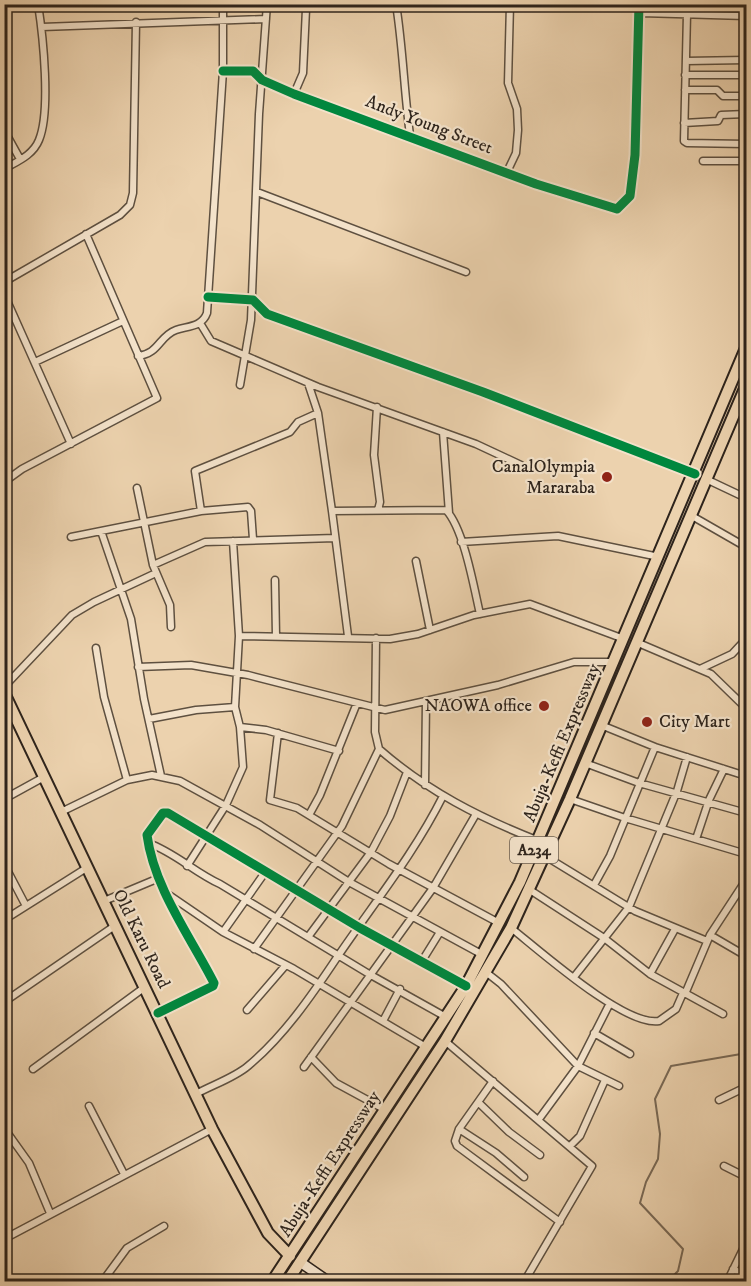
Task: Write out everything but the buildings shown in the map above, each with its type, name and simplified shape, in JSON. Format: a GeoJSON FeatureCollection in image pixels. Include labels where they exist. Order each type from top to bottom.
{"type":"FeatureCollection","features":[{"type":"Feature","properties":{"kind":"main road","name":"Abuja-Keffi Expressway"},"geometry":{"type":"LineString","coordinates":[[272,1281],[446,1017],[483,955],[538,841],[747,348]]}},
{"type":"Feature","properties":{"kind":"main road","name":"Abuja-Keffi Expressway"},"geometry":{"type":"LineString","coordinates":[[287,1281],[445,1041],[487,973],[511,928],[530,890],[636,642],[744,401],[747,386]]}},
{"type":"Feature","properties":{"kind":"main road","name":"Old Karu Road"},"geometry":{"type":"LineString","coordinates":[[4,693],[212,1129],[268,1233],[290,1256]]}},
{"type":"Feature","properties":{"kind":"main road"},"geometry":{"type":"LineString","coordinates":[[300,1262],[329,1281]]}},
{"type":"Feature","properties":{"kind":"street"},"geometry":{"type":"LineString","coordinates":[[4,169],[30,154],[39,140],[43,124],[42,27],[38,4]]}},
{"type":"Feature","properties":{"kind":"street"},"geometry":{"type":"LineString","coordinates":[[138,356],[149,355],[176,330],[200,323],[207,313],[223,71],[223,4]]}},
{"type":"Feature","properties":{"kind":"street"},"geometry":{"type":"LineString","coordinates":[[240,385],[246,357],[252,300],[267,4]]}},
{"type":"Feature","properties":{"kind":"street"},"geometry":{"type":"LineString","coordinates":[[396,4],[403,47],[406,81],[404,90],[410,135]]}},
{"type":"Feature","properties":{"kind":"street"},"geometry":{"type":"LineString","coordinates":[[507,172],[516,153],[518,130],[517,109],[508,83],[510,4]]}},
{"type":"Feature","properties":{"kind":"street"},"geometry":{"type":"LineString","coordinates":[[639,4],[641,13],[747,16]]}},
{"type":"Feature","properties":{"kind":"street"},"geometry":{"type":"LineString","coordinates":[[294,94],[303,73],[306,9]]}},
{"type":"Feature","properties":{"kind":"street","name":"Andy Young Street"},"geometry":{"type":"LineString","coordinates":[[223,71],[253,71],[262,80],[294,94],[507,172],[617,209],[626,203],[630,196],[635,155],[641,13]]}},
{"type":"Feature","properties":{"kind":"street"},"geometry":{"type":"LineString","coordinates":[[687,14],[685,143],[747,144]]}},
{"type":"Feature","properties":{"kind":"street"},"geometry":{"type":"LineString","coordinates":[[42,27],[267,19]]}},
{"type":"Feature","properties":{"kind":"street"},"geometry":{"type":"LineString","coordinates":[[4,282],[120,215],[130,205],[133,193],[136,22]]}},
{"type":"Feature","properties":{"kind":"street"},"geometry":{"type":"LineString","coordinates":[[686,62],[747,60]]}},
{"type":"Feature","properties":{"kind":"street"},"geometry":{"type":"LineString","coordinates":[[685,75],[747,75]]}},
{"type":"Feature","properties":{"kind":"street"},"geometry":{"type":"LineString","coordinates":[[685,90],[717,90],[723,96],[747,96]]}},
{"type":"Feature","properties":{"kind":"street"},"geometry":{"type":"LineString","coordinates":[[684,123],[715,122],[721,115],[747,114]]}},
{"type":"Feature","properties":{"kind":"street"},"geometry":{"type":"LineString","coordinates":[[4,130],[20,159]]}},
{"type":"Feature","properties":{"kind":"street"},"geometry":{"type":"LineString","coordinates":[[704,161],[747,161]]}},
{"type":"Feature","properties":{"kind":"street"},"geometry":{"type":"LineString","coordinates":[[257,192],[466,272]]}},
{"type":"Feature","properties":{"kind":"street"},"geometry":{"type":"LineString","coordinates":[[4,482],[21,469],[156,400],[86,234]]}},
{"type":"Feature","properties":{"kind":"street"},"geometry":{"type":"LineString","coordinates":[[4,294],[70,444]]}},
{"type":"Feature","properties":{"kind":"street"},"geometry":{"type":"LineString","coordinates":[[208,297],[252,300],[267,314],[483,392],[695,474]]}},
{"type":"Feature","properties":{"kind":"street"},"geometry":{"type":"LineString","coordinates":[[35,362],[123,321]]}},
{"type":"Feature","properties":{"kind":"street"},"geometry":{"type":"LineString","coordinates":[[200,323],[211,341],[246,357],[308,383],[443,432],[521,465]]}},
{"type":"Feature","properties":{"kind":"street"},"geometry":{"type":"LineString","coordinates":[[308,383],[318,413],[348,636]]}},
{"type":"Feature","properties":{"kind":"street"},"geometry":{"type":"LineString","coordinates":[[377,407],[373,438],[380,502],[378,510]]}},
{"type":"Feature","properties":{"kind":"street"},"geometry":{"type":"LineString","coordinates":[[201,511],[195,471],[290,432],[298,422],[318,413]]}},
{"type":"Feature","properties":{"kind":"street"},"geometry":{"type":"LineString","coordinates":[[443,432],[449,513],[461,542],[480,614]]}},
{"type":"Feature","properties":{"kind":"street"},"geometry":{"type":"LineString","coordinates":[[708,480],[747,498]]}},
{"type":"Feature","properties":{"kind":"street"},"geometry":{"type":"LineString","coordinates":[[136,488],[153,565],[170,606],[171,627]]}},
{"type":"Feature","properties":{"kind":"street"},"geometry":{"type":"LineString","coordinates":[[71,537],[201,511],[250,507],[253,539]]}},
{"type":"Feature","properties":{"kind":"street"},"geometry":{"type":"LineString","coordinates":[[332,511],[443,509],[449,513]]}},
{"type":"Feature","properties":{"kind":"street"},"geometry":{"type":"LineString","coordinates":[[692,516],[747,547]]}},
{"type":"Feature","properties":{"kind":"street"},"geometry":{"type":"LineString","coordinates":[[101,531],[133,625],[138,667],[161,776]]}},
{"type":"Feature","properties":{"kind":"street"},"geometry":{"type":"LineString","coordinates":[[461,542],[558,536],[660,557]]}},
{"type":"Feature","properties":{"kind":"street"},"geometry":{"type":"LineString","coordinates":[[153,565],[205,542],[335,538]]}},
{"type":"Feature","properties":{"kind":"street"},"geometry":{"type":"LineString","coordinates":[[187,866],[226,805],[243,767],[240,727],[235,707],[239,636],[233,540]]}},
{"type":"Feature","properties":{"kind":"street"},"geometry":{"type":"LineString","coordinates":[[416,561],[430,630]]}},
{"type":"Feature","properties":{"kind":"street"},"geometry":{"type":"LineString","coordinates":[[4,687],[72,615],[156,573]]}},
{"type":"Feature","properties":{"kind":"street"},"geometry":{"type":"LineString","coordinates":[[274,580],[276,636]]}},
{"type":"Feature","properties":{"kind":"street"},"geometry":{"type":"LineString","coordinates":[[239,636],[348,636],[390,639],[430,630],[480,614],[530,604],[538,605],[542,610],[624,640]]}},
{"type":"Feature","properties":{"kind":"street"},"geometry":{"type":"LineString","coordinates":[[376,638],[375,732],[379,749],[407,772],[443,796],[476,814],[538,841]]}},
{"type":"Feature","properties":{"kind":"street"},"geometry":{"type":"LineString","coordinates":[[700,669],[732,654],[747,639]]}},
{"type":"Feature","properties":{"kind":"street"},"geometry":{"type":"LineString","coordinates":[[636,642],[714,676],[747,708]]}},
{"type":"Feature","properties":{"kind":"street"},"geometry":{"type":"LineString","coordinates":[[96,648],[104,698],[126,780]]}},
{"type":"Feature","properties":{"kind":"street"},"geometry":{"type":"LineString","coordinates":[[138,667],[191,665],[236,673],[385,710],[498,685],[574,662],[615,662]]}},
{"type":"Feature","properties":{"kind":"street"},"geometry":{"type":"LineString","coordinates":[[425,785],[426,701]]}},
{"type":"Feature","properties":{"kind":"street"},"geometry":{"type":"LineString","coordinates":[[309,815],[339,751],[357,703]]}},
{"type":"Feature","properties":{"kind":"street"},"geometry":{"type":"LineString","coordinates":[[149,719],[196,710],[235,707]]}},
{"type":"Feature","properties":{"kind":"street"},"geometry":{"type":"LineString","coordinates":[[601,725],[655,747],[747,776]]}},
{"type":"Feature","properties":{"kind":"street"},"geometry":{"type":"LineString","coordinates":[[240,727],[278,733],[339,751]]}},
{"type":"Feature","properties":{"kind":"street"},"geometry":{"type":"LineString","coordinates":[[278,733],[269,798],[309,815],[400,870],[499,923]]}},
{"type":"Feature","properties":{"kind":"street"},"geometry":{"type":"LineString","coordinates":[[594,885],[610,856],[655,747]]}},
{"type":"Feature","properties":{"kind":"street"},"geometry":{"type":"LineString","coordinates":[[255,949],[338,831],[362,789],[371,763],[379,749]]}},
{"type":"Feature","properties":{"kind":"street"},"geometry":{"type":"LineString","coordinates":[[574,977],[629,907],[640,884],[657,833],[662,829],[687,757]]}},
{"type":"Feature","properties":{"kind":"street"},"geometry":{"type":"LineString","coordinates":[[585,763],[639,783],[709,800],[747,813]]}},
{"type":"Feature","properties":{"kind":"street"},"geometry":{"type":"LineString","coordinates":[[696,839],[709,800],[724,768]]}},
{"type":"Feature","properties":{"kind":"street"},"geometry":{"type":"LineString","coordinates":[[308,938],[371,852],[390,816],[407,772]]}},
{"type":"Feature","properties":{"kind":"street"},"geometry":{"type":"LineString","coordinates":[[61,812],[126,780],[161,776],[180,781],[226,805],[348,882],[483,955]]}},
{"type":"Feature","properties":{"kind":"street"},"geometry":{"type":"LineString","coordinates":[[4,799],[45,777]]}},
{"type":"Feature","properties":{"kind":"street"},"geometry":{"type":"LineString","coordinates":[[196,1094],[247,1067],[282,1031],[320,985],[338,955],[360,928],[400,870],[425,832],[443,796]]}},
{"type":"Feature","properties":{"kind":"street"},"geometry":{"type":"LineString","coordinates":[[570,799],[625,818],[747,854]]}},
{"type":"Feature","properties":{"kind":"street"},"geometry":{"type":"LineString","coordinates":[[158,1013],[213,986],[214,983],[166,893],[148,843],[147,835],[163,813],[168,813],[360,928],[466,986]]}},
{"type":"Feature","properties":{"kind":"street"},"geometry":{"type":"LineString","coordinates":[[304,1067],[433,888],[476,814]]}},
{"type":"Feature","properties":{"kind":"street"},"geometry":{"type":"LineString","coordinates":[[148,843],[175,855],[187,866],[446,1017]]}},
{"type":"Feature","properties":{"kind":"street"},"geometry":{"type":"LineString","coordinates":[[545,856],[629,907],[675,928],[709,938],[747,956]]}},
{"type":"Feature","properties":{"kind":"street"},"geometry":{"type":"LineString","coordinates":[[4,864],[26,906]]}},
{"type":"Feature","properties":{"kind":"street"},"geometry":{"type":"LineString","coordinates":[[4,920],[88,867]]}},
{"type":"Feature","properties":{"kind":"street"},"geometry":{"type":"LineString","coordinates":[[224,932],[266,871]]}},
{"type":"Feature","properties":{"kind":"street"},"geometry":{"type":"LineString","coordinates":[[104,901],[159,878]]}},
{"type":"Feature","properties":{"kind":"street"},"geometry":{"type":"LineString","coordinates":[[511,928],[609,1005],[656,1022],[676,1009],[709,938],[747,880]]}},
{"type":"Feature","properties":{"kind":"street"},"geometry":{"type":"LineString","coordinates":[[530,890],[604,938],[650,974],[723,1014]]}},
{"type":"Feature","properties":{"kind":"street"},"geometry":{"type":"LineString","coordinates":[[166,893],[224,932],[426,1047]]}},
{"type":"Feature","properties":{"kind":"street"},"geometry":{"type":"LineString","coordinates":[[4,1002],[116,925]]}},
{"type":"Feature","properties":{"kind":"street"},"geometry":{"type":"LineString","coordinates":[[650,974],[675,928]]}},
{"type":"Feature","properties":{"kind":"street"},"geometry":{"type":"LineString","coordinates":[[422,961],[440,932]]}},
{"type":"Feature","properties":{"kind":"street"},"geometry":{"type":"LineString","coordinates":[[247,1010],[285,966]]}},
{"type":"Feature","properties":{"kind":"street"},"geometry":{"type":"LineString","coordinates":[[487,973],[501,984],[578,1066],[619,1086]]}},
{"type":"Feature","properties":{"kind":"street"},"geometry":{"type":"LineString","coordinates":[[33,1069],[145,987]]}},
{"type":"Feature","properties":{"kind":"street"},"geometry":{"type":"LineString","coordinates":[[383,1021],[400,989]]}},
{"type":"Feature","properties":{"kind":"street"},"geometry":{"type":"LineString","coordinates":[[539,1119],[578,1066],[609,1005]]}},
{"type":"Feature","properties":{"kind":"street"},"geometry":{"type":"LineString","coordinates":[[594,1033],[630,1054]]}},
{"type":"Feature","properties":{"kind":"street"},"geometry":{"type":"LineString","coordinates":[[445,1041],[591,1163],[592,1170],[524,1281]]}},
{"type":"Feature","properties":{"kind":"street"},"geometry":{"type":"LineString","coordinates":[[311,1057],[336,1083],[384,1109]]}},
{"type":"Feature","properties":{"kind":"street"},"geometry":{"type":"LineString","coordinates":[[493,1080],[459,1129],[455,1142],[457,1146],[560,1222]]}},
{"type":"Feature","properties":{"kind":"street"},"geometry":{"type":"LineString","coordinates":[[570,1146],[580,1136],[605,1080]]}},
{"type":"Feature","properties":{"kind":"street"},"geometry":{"type":"LineString","coordinates":[[719,1100],[747,1087]]}},
{"type":"Feature","properties":{"kind":"street"},"geometry":{"type":"LineString","coordinates":[[479,1103],[509,1132],[540,1155]]}},
{"type":"Feature","properties":{"kind":"street"},"geometry":{"type":"LineString","coordinates":[[89,1106],[124,1174]]}},
{"type":"Feature","properties":{"kind":"street"},"geometry":{"type":"LineString","coordinates":[[4,1128],[29,1163],[50,1213]]}},
{"type":"Feature","properties":{"kind":"street"},"geometry":{"type":"LineString","coordinates":[[4,1239],[212,1129]]}},
{"type":"Feature","properties":{"kind":"street"},"geometry":{"type":"LineString","coordinates":[[459,1129],[496,1153],[524,1177]]}},
{"type":"Feature","properties":{"kind":"street"},"geometry":{"type":"LineString","coordinates":[[724,1166],[747,1177]]}},
{"type":"Feature","properties":{"kind":"street"},"geometry":{"type":"LineString","coordinates":[[102,1281],[128,1248],[164,1226]]}},
{"type":"Feature","properties":{"kind":"street"},"geometry":{"type":"LineString","coordinates":[[726,1281],[747,1243]]}},
{"type":"Feature","properties":{"kind":"street"},"geometry":{"type":"LineString","coordinates":[[733,1269],[747,1276]]}},
{"type":"Feature","properties":{"kind":"waterway"},"geometry":{"type":"LineString","coordinates":[[667,1282],[678,1271],[683,1249],[640,1203],[646,1182],[658,1159],[660,1134],[655,1099],[671,1066],[741,1054],[746,1050]]}},
{"type":"Feature","properties":{"kind":"cycle path"},"geometry":{"type":"LineString","coordinates":[[223,71],[253,71],[262,80],[294,94],[536,184],[617,209],[630,196],[635,155],[639,4]]}},
{"type":"Feature","properties":{"kind":"cycle path"},"geometry":{"type":"LineString","coordinates":[[208,297],[253,300],[267,314],[483,392],[695,474]]}},
{"type":"Feature","properties":{"kind":"cycle path"},"geometry":{"type":"LineString","coordinates":[[158,1013],[213,986],[214,983],[165,893],[151,855],[147,835],[163,813],[168,813],[360,928],[466,986]]}},
{"type":"Feature","properties":{"kind":"place","name":"CanalOlympia Mararaba"},"geometry":{"type":"Point","coordinates":[607,477]}},
{"type":"Feature","properties":{"kind":"place","name":"NAOWA office"},"geometry":{"type":"Point","coordinates":[544,706]}},
{"type":"Feature","properties":{"kind":"place","name":"City Mart"},"geometry":{"type":"Point","coordinates":[647,722]}}]}
